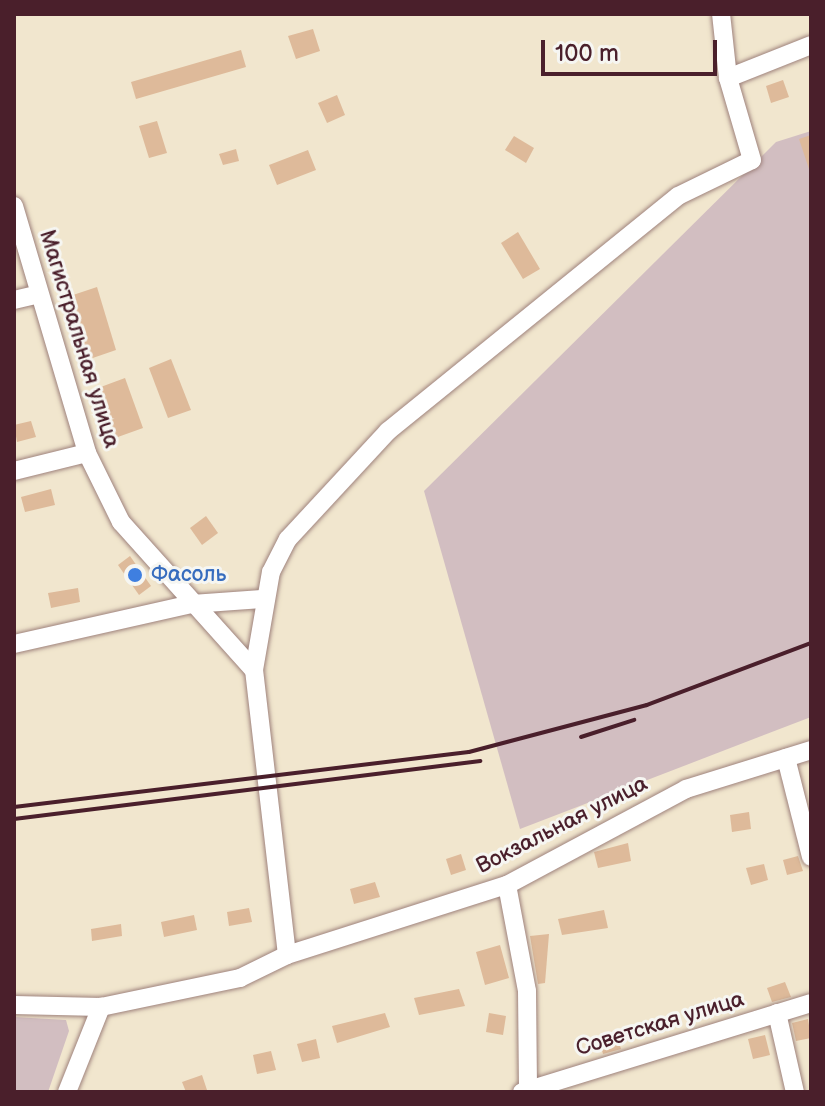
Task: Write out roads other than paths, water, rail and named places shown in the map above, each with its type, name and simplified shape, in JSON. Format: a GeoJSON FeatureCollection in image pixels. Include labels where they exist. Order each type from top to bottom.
{"type":"FeatureCollection","features":[{"type":"Feature","properties":{"kind":"street"},"geometry":{"type":"LineString","coordinates":[[287,955],[254,670],[262,599],[288,539],[388,431],[678,196],[752,160],[728,78],[721,14]]}},
{"type":"Feature","properties":{"kind":"street"},"geometry":{"type":"LineString","coordinates":[[728,78],[811,45]]}},
{"type":"Feature","properties":{"kind":"street","name":"Магистральная улица"},"geometry":{"type":"LineString","coordinates":[[14,206],[36,295],[87,453],[121,522],[254,670]]}},
{"type":"Feature","properties":{"kind":"street"},"geometry":{"type":"LineString","coordinates":[[14,300],[36,295]]}},
{"type":"Feature","properties":{"kind":"street"},"geometry":{"type":"LineString","coordinates":[[14,471],[87,453]]}},
{"type":"Feature","properties":{"kind":"street"},"geometry":{"type":"LineString","coordinates":[[14,644],[192,604],[262,599]]}},
{"type":"Feature","properties":{"kind":"street","name":"Вокзальная улица"},"geometry":{"type":"LineString","coordinates":[[14,1005],[101,1007],[240,978],[287,955],[507,885],[686,789],[811,750]]}},
{"type":"Feature","properties":{"kind":"street"},"geometry":{"type":"LineString","coordinates":[[786,758],[809,837],[811,857]]}},
{"type":"Feature","properties":{"kind":"street"},"geometry":{"type":"LineString","coordinates":[[507,885],[527,991],[526,1091]]}},
{"type":"Feature","properties":{"kind":"street","name":"Советская улица"},"geometry":{"type":"LineString","coordinates":[[526,1091],[811,1003]]}},
{"type":"Feature","properties":{"kind":"street"},"geometry":{"type":"LineString","coordinates":[[67,1092],[101,1007]]}},
{"type":"Feature","properties":{"kind":"street"},"geometry":{"type":"LineString","coordinates":[[777,1013],[795,1092]]}},
{"type":"Feature","properties":{"kind":"railway"},"geometry":{"type":"LineString","coordinates":[[14,807],[469,752],[647,705],[811,643]]}},
{"type":"Feature","properties":{"kind":"railway"},"geometry":{"type":"LineString","coordinates":[[581,737],[634,720]]}},
{"type":"Feature","properties":{"kind":"railway"},"geometry":{"type":"LineString","coordinates":[[14,819],[480,761]]}},
{"type":"Feature","properties":{"kind":"place","name":"Фасоль"},"geometry":{"type":"Point","coordinates":[135,575]}}]}
